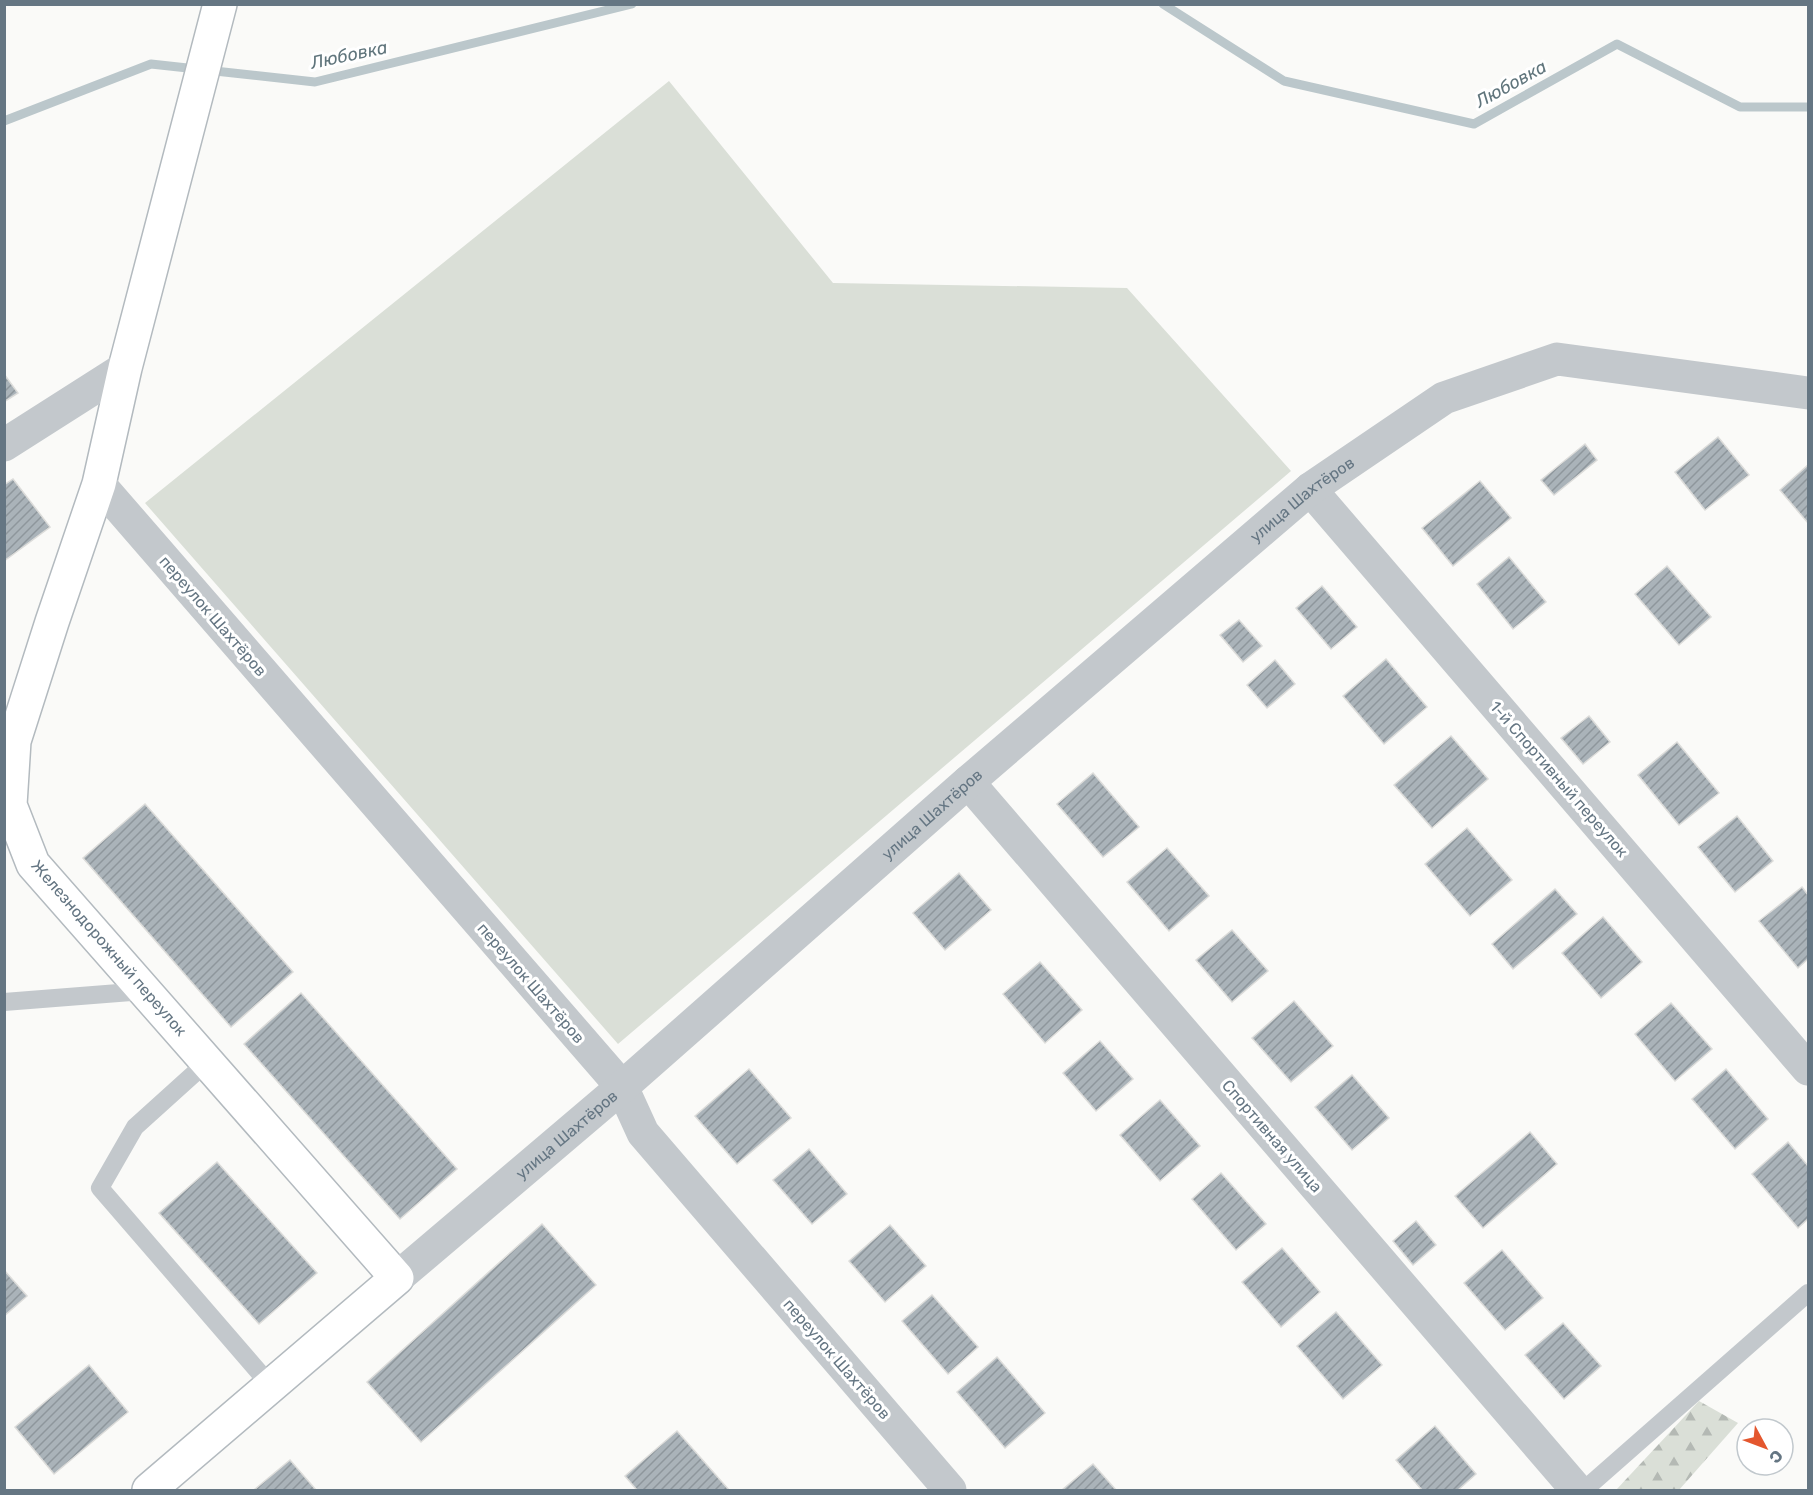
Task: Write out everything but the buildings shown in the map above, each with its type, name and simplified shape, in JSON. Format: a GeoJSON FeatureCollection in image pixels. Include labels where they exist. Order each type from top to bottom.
{"type":"FeatureCollection","features":[{"type":"Feature","properties":{"kind":"street","name":"Железнодорожный переулок"},"geometry":{"type":"LineString","coordinates":[[220,4],[125,368],[99,484],[52,622],[15,741],[10,805],[33,864],[397,1278]]}},
{"type":"Feature","properties":{"kind":"street","name":"улица Шахтёров"},"geometry":{"type":"LineString","coordinates":[[152,1490],[270,1386],[622,1087],[968,782],[1310,489],[1444,398],[1557,359],[1809,393]]}},
{"type":"Feature","properties":{"kind":"street"},"geometry":{"type":"LineString","coordinates":[[4,445],[125,368]]}},
{"type":"Feature","properties":{"kind":"street","name":"переулок Шахтёров"},"geometry":{"type":"LineString","coordinates":[[99,484],[622,1087],[643,1133],[950,1491]]}},
{"type":"Feature","properties":{"kind":"street","name":"1-й Спортивный переулок"},"geometry":{"type":"LineString","coordinates":[[1310,489],[1809,1069]]}},
{"type":"Feature","properties":{"kind":"street","name":"Спортивная улица"},"geometry":{"type":"LineString","coordinates":[[968,782],[1577,1491]]}},
{"type":"Feature","properties":{"kind":"lane"},"geometry":{"type":"LineString","coordinates":[[4,1002],[144,991]]}},
{"type":"Feature","properties":{"kind":"lane"},"geometry":{"type":"LineString","coordinates":[[207,1062],[135,1127],[100,1188],[270,1386]]}},
{"type":"Feature","properties":{"kind":"lane"},"geometry":{"type":"LineString","coordinates":[[1584,1491],[1809,1293]]}},
{"type":"Feature","properties":{"kind":"green space"},"geometry":{"type":"Polygon","coordinates":[[[669,81],[833,283],[1127,288],[1291,471],[618,1044],[145,503],[669,81]]]}},
{"type":"Feature","properties":{"kind":"green space"},"geometry":{"type":"Polygon","coordinates":[[[1699,1401],[1735,1421],[1735,1426],[1679,1490],[1616,1490],[1699,1401]]]}},
{"type":"Feature","properties":{"kind":"waterway","name":"Любовка"},"geometry":{"type":"LineString","coordinates":[[4,121],[151,64],[315,82],[632,4]]}},
{"type":"Feature","properties":{"kind":"waterway","name":"Любовка"},"geometry":{"type":"LineString","coordinates":[[1163,4],[1284,81],[1474,124],[1617,44],[1740,107],[1808,107]]}}]}
